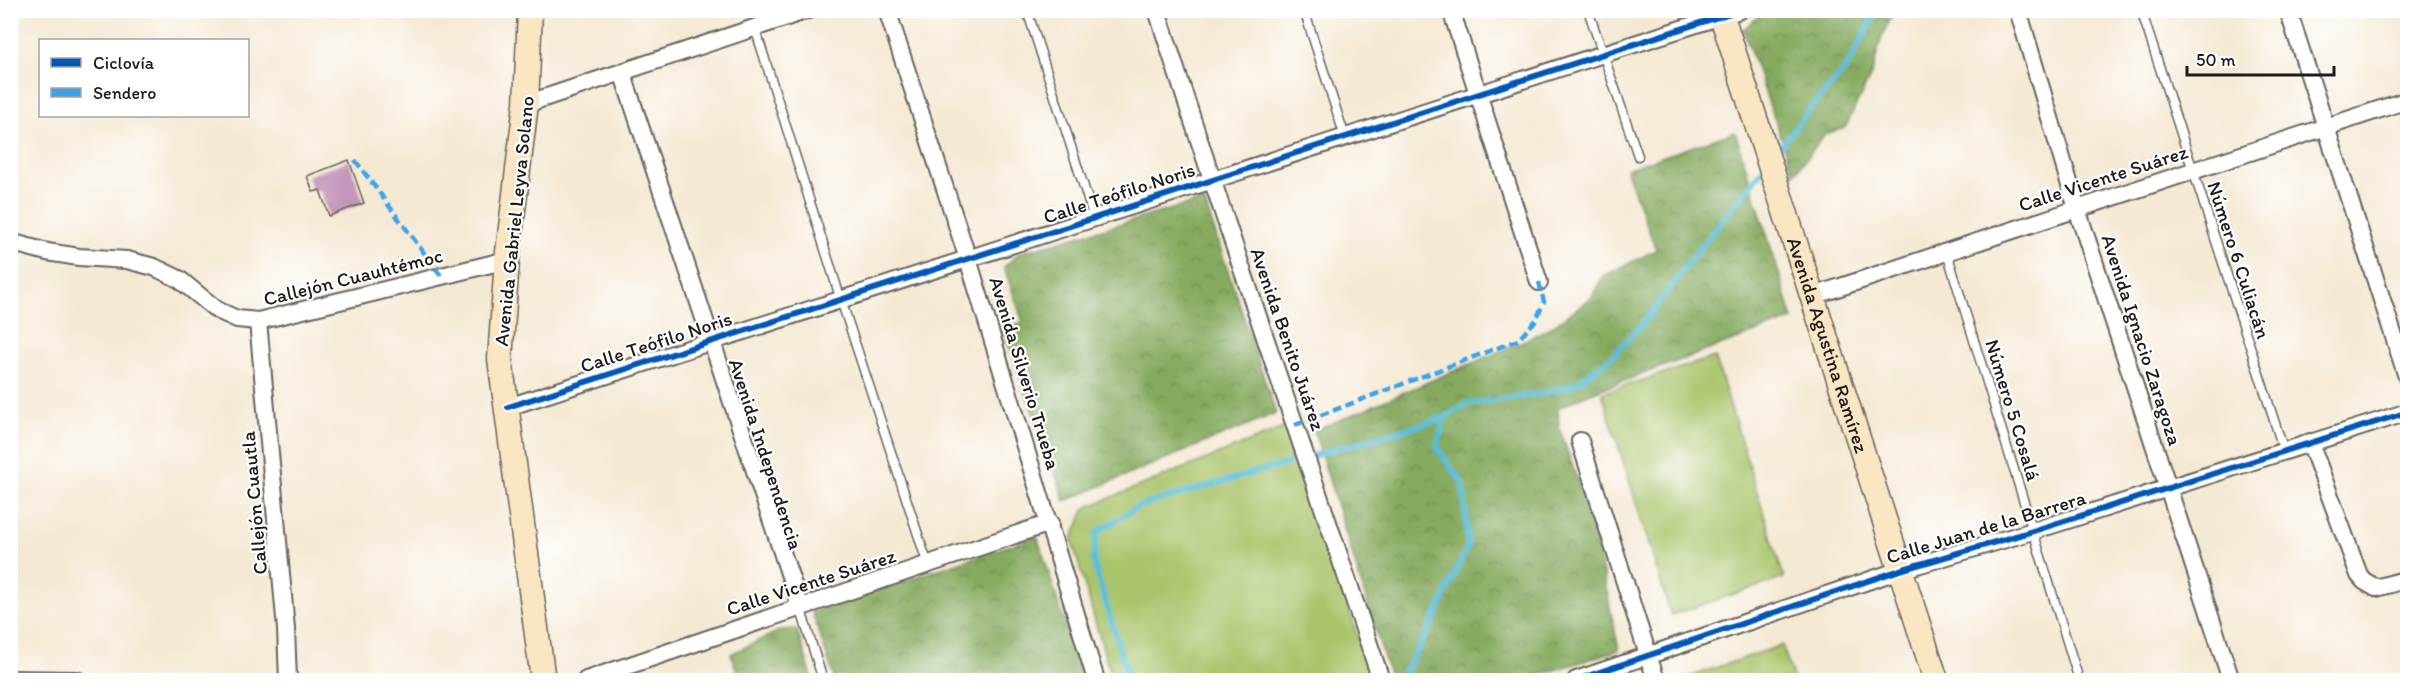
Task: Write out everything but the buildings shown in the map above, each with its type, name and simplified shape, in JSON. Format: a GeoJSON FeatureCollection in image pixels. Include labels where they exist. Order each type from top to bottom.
{"type":"FeatureCollection","features":[{"type":"Feature","properties":{"kind":"street","name":"Avenida Gabriel Leyva Solano"},"geometry":{"type":"LineString","coordinates":[[530,10],[526,104],[507,260],[500,359],[543,681]]}},
{"type":"Feature","properties":{"kind":"street"},"geometry":{"type":"LineString","coordinates":[[526,104],[808,10]]}},
{"type":"Feature","properties":{"kind":"street","name":"Avenida Silverio Trueba"},"geometry":{"type":"LineString","coordinates":[[887,10],[968,259],[1050,523],[1096,681]]}},
{"type":"Feature","properties":{"kind":"street","name":"Avenida Benito Juárez"},"geometry":{"type":"LineString","coordinates":[[1157,10],[1211,180],[1308,457],[1381,681]]}},
{"type":"Feature","properties":{"kind":"street"},"geometry":{"type":"LineString","coordinates":[[1452,10],[1539,282]]}},
{"type":"Feature","properties":{"kind":"street","name":"Avenida Ignacio Zaragoza"},"geometry":{"type":"LineString","coordinates":[[2018,10],[2077,209],[2231,681]]}},
{"type":"Feature","properties":{"kind":"street"},"geometry":{"type":"LineString","coordinates":[[2288,10],[2408,380]]}},
{"type":"Feature","properties":{"kind":"street","name":"Calle Teófilo Noris"},"geometry":{"type":"LineString","coordinates":[[508,407],[1728,12]]}},
{"type":"Feature","properties":{"kind":"street","name":"Avenida Agustina Ramírez"},"geometry":{"type":"LineString","coordinates":[[1728,12],[1751,108],[1936,681]]}},
{"type":"Feature","properties":{"kind":"street","name":"Avenida Independencia"},"geometry":{"type":"LineString","coordinates":[[622,72],[800,606]]}},
{"type":"Feature","properties":{"kind":"street","name":"Calle Vicente Suárez"},"geometry":{"type":"LineString","coordinates":[[1813,296],[2408,100]]}},
{"type":"Feature","properties":{"kind":"street","name":"Callejón Cuauhtémoc"},"geometry":{"type":"LineString","coordinates":[[10,242],[47,252],[127,260],[154,267],[179,279],[217,310],[237,319],[258,321],[507,260]]}},
{"type":"Feature","properties":{"kind":"street","name":"Callejón Cuautla"},"geometry":{"type":"LineString","coordinates":[[258,321],[286,629],[288,681]]}},
{"type":"Feature","properties":{"kind":"street","name":"Calle Juan de la Barrera"},"geometry":{"type":"LineString","coordinates":[[1576,681],[1900,570],[2033,531],[2408,412]]}},
{"type":"Feature","properties":{"kind":"street"},"geometry":{"type":"LineString","coordinates":[[1580,441],[1656,681]]}},
{"type":"Feature","properties":{"kind":"street"},"geometry":{"type":"LineString","coordinates":[[2310,442],[2359,575],[2376,588],[2408,579]]}},
{"type":"Feature","properties":{"kind":"street","name":"Calle Vicente Suárez"},"geometry":{"type":"LineString","coordinates":[[586,681],[800,606],[1050,523]]}},
{"type":"Feature","properties":{"kind":"street"},"geometry":{"type":"LineString","coordinates":[[10,679],[77,681]]}},
{"type":"Feature","properties":{"kind":"lane"},"geometry":{"type":"LineString","coordinates":[[1027,10],[1094,218]]}},
{"type":"Feature","properties":{"kind":"lane"},"geometry":{"type":"LineString","coordinates":[[1304,10],[1345,137]]}},
{"type":"Feature","properties":{"kind":"lane"},"geometry":{"type":"LineString","coordinates":[[1588,10],[1638,156]]}},
{"type":"Feature","properties":{"kind":"lane","name":"Número 6 Culiacán"},"geometry":{"type":"LineString","coordinates":[[2141,10],[2284,451]]}},
{"type":"Feature","properties":{"kind":"lane"},"geometry":{"type":"LineString","coordinates":[[755,28],[928,565]]}},
{"type":"Feature","properties":{"kind":"lane","name":"Número 5 Cosalá"},"geometry":{"type":"LineString","coordinates":[[1947,253],[2079,681]]}},
{"type":"Feature","properties":{"kind":"lane","name":"Avenida Independencia"},"geometry":{"type":"LineString","coordinates":[[800,606],[823,681]]}},
{"type":"Feature","properties":{"kind":"green space"},"geometry":{"type":"Polygon","coordinates":[[[1764,11],[1894,11],[1882,36],[1872,73],[1845,128],[1825,134],[1794,174],[1743,30],[1764,11]]]}},
{"type":"Feature","properties":{"kind":"green space"},"geometry":{"type":"Polygon","coordinates":[[[1735,132],[1793,319],[1588,394],[1558,408],[1559,427],[1593,526],[1619,650],[1524,680],[1391,680],[1314,431],[1551,327],[1591,298],[1603,276],[1656,250],[1626,169],[1735,132]]]}},
{"type":"Feature","properties":{"kind":"green space"},"geometry":{"type":"Polygon","coordinates":[[[1204,200],[1276,413],[1065,501],[1003,330],[1023,322],[1004,267],[1019,253],[1204,200]]]}},
{"type":"Feature","properties":{"kind":"green space"},"geometry":{"type":"Polygon","coordinates":[[[1715,357],[1784,578],[1671,615],[1602,393],[1715,357]]]}},
{"type":"Feature","properties":{"kind":"green space"},"geometry":{"type":"Polygon","coordinates":[[[1286,427],[1296,440],[1371,680],[1112,680],[1072,540],[1085,508],[1286,427]]]}},
{"type":"Feature","properties":{"kind":"green space"},"geometry":{"type":"Polygon","coordinates":[[[1037,536],[1083,680],[835,680],[812,612],[1037,536]]]}},
{"type":"Feature","properties":{"kind":"green space"},"geometry":{"type":"Polygon","coordinates":[[[797,629],[813,680],[740,680],[731,654],[781,630],[797,629]]]}},
{"type":"Feature","properties":{"kind":"green space"},"geometry":{"type":"Polygon","coordinates":[[[1782,645],[1794,680],[1683,680],[1683,679],[1782,645]]]}},
{"type":"Feature","properties":{"kind":"waterway"},"geometry":{"type":"LineString","coordinates":[[1773,156],[1846,68],[1877,10]]}},
{"type":"Feature","properties":{"kind":"waterway"},"geometry":{"type":"LineString","coordinates":[[1395,680],[1406,670],[1432,624],[1468,545],[1463,484],[1437,448],[1444,418],[1467,404],[1537,394],[1574,385],[1610,358],[1647,319],[1691,259],[1763,169]]}},
{"type":"Feature","properties":{"kind":"waterway"},"geometry":{"type":"LineString","coordinates":[[1129,680],[1093,560],[1097,532],[1139,506],[1444,418]]}},
{"type":"Feature","properties":{"kind":"marked path"},"geometry":{"type":"LineString","coordinates":[[355,160],[442,277]]}},
{"type":"Feature","properties":{"kind":"marked path"},"geometry":{"type":"LineString","coordinates":[[1295,425],[1518,340],[1536,320],[1544,302],[1539,282]]}},
{"type":"Feature","properties":{"kind":"cycle path"},"geometry":{"type":"LineString","coordinates":[[508,407],[1740,10]]}},
{"type":"Feature","properties":{"kind":"cycle path"},"geometry":{"type":"LineString","coordinates":[[1576,680],[1900,570],[2033,531],[2408,412]]}}]}
